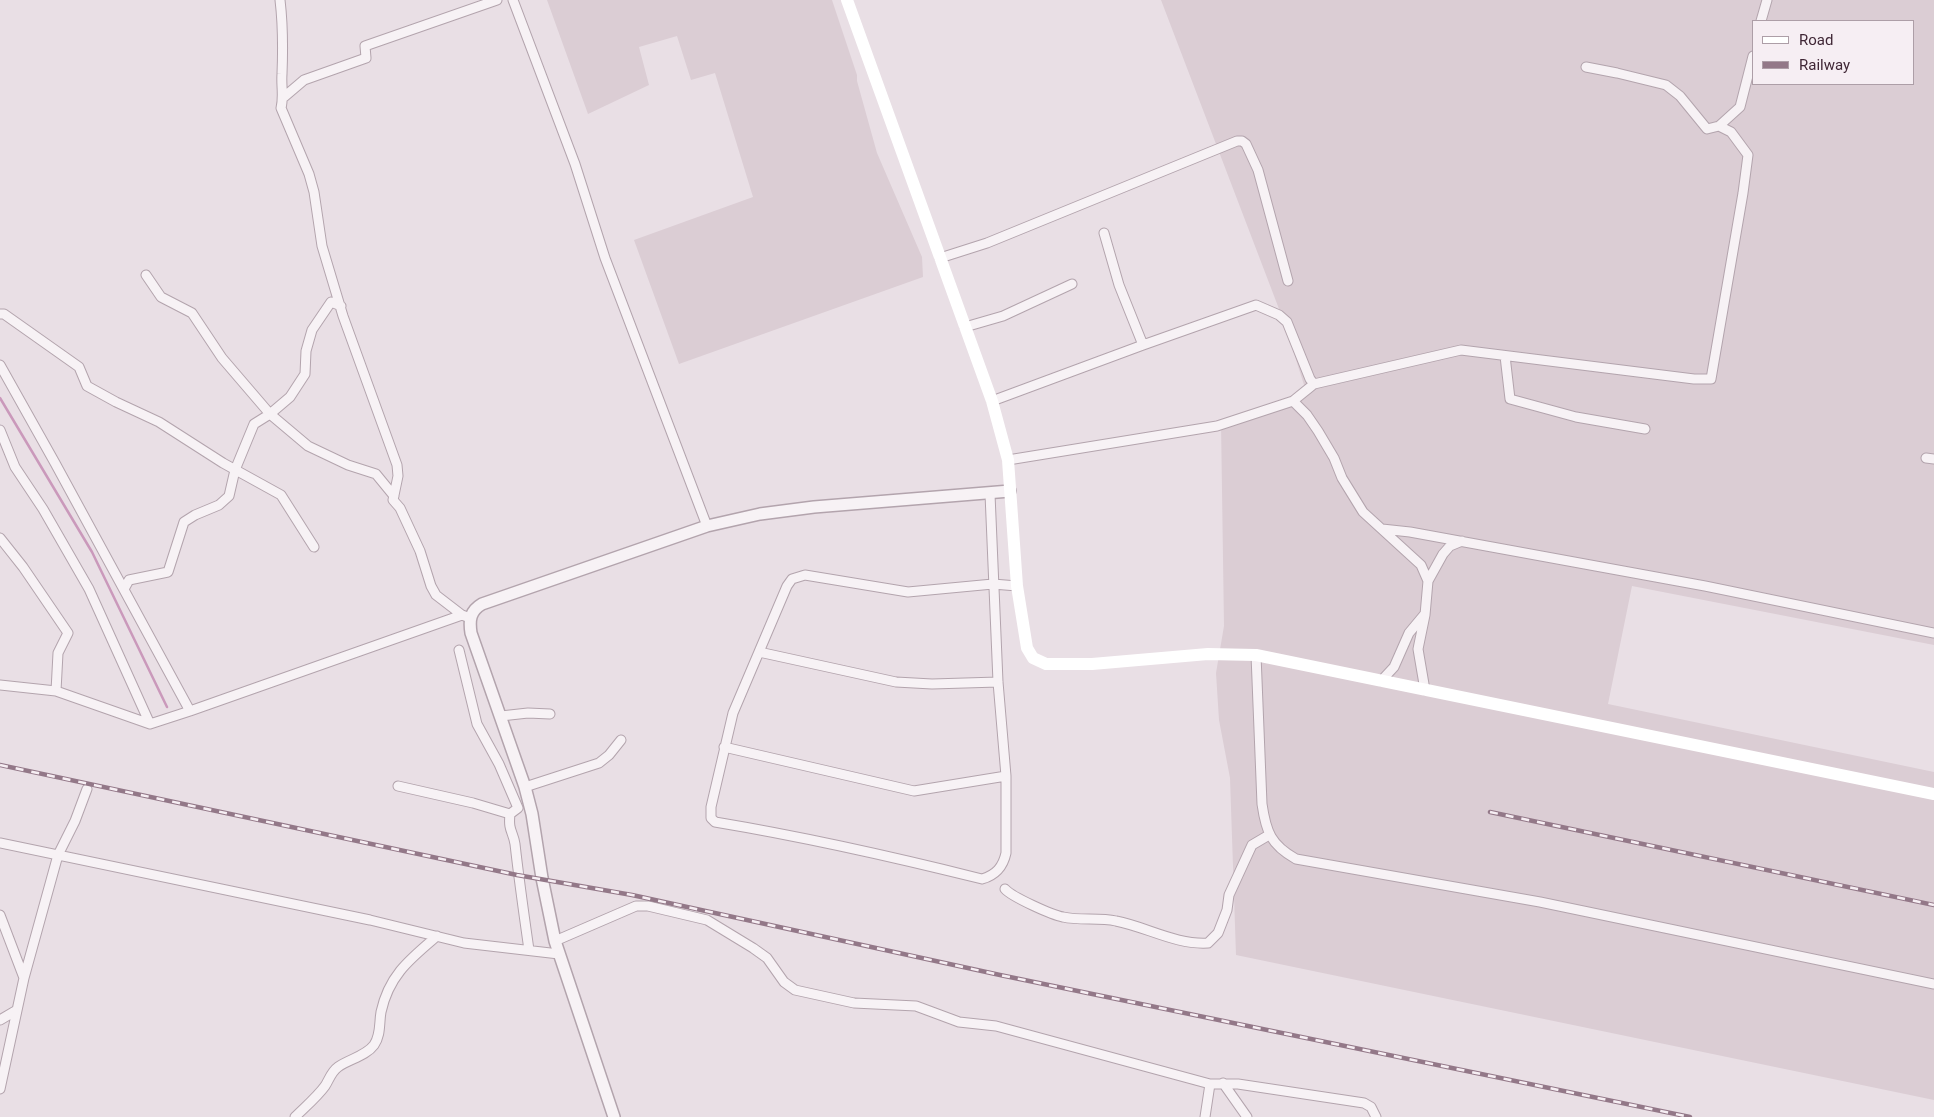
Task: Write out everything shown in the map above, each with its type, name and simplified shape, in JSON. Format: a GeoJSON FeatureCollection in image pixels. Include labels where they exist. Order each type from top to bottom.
{"type":"FeatureCollection","features":[{"type":"Feature","properties":{"kind":"main road"},"geometry":{"type":"LineString","coordinates":[[847,0],[992,401],[1008,460],[1017,586],[1028,648],[1034,658],[1046,664],[1092,664],[1208,654],[1256,655],[1934,794]]}},
{"type":"Feature","properties":{"kind":"street"},"geometry":{"type":"LineString","coordinates":[[280,0],[284,61],[282,74],[284,97],[281,108],[309,174],[314,192],[320,239],[398,471],[393,500],[400,508],[420,551],[431,586],[436,595],[466,617],[525,787],[532,814],[542,878],[555,941],[614,1117]]}},
{"type":"Feature","properties":{"kind":"street"},"geometry":{"type":"LineString","coordinates":[[284,97],[304,80],[366,58],[365,46],[497,0]]}},
{"type":"Feature","properties":{"kind":"street"},"geometry":{"type":"LineString","coordinates":[[513,0],[575,164],[608,267],[707,526]]}},
{"type":"Feature","properties":{"kind":"street"},"geometry":{"type":"LineString","coordinates":[[1761,20],[1767,0]]}},
{"type":"Feature","properties":{"kind":"street"},"geometry":{"type":"LineString","coordinates":[[1586,67],[1666,85],[1680,96],[1707,129],[1719,126],[1740,107],[1752,60]]}},
{"type":"Feature","properties":{"kind":"street"},"geometry":{"type":"LineString","coordinates":[[1008,460],[1217,426],[1292,401],[1314,384],[1461,350],[1694,379],[1711,379],[1748,155],[1731,132],[1719,126]]}},
{"type":"Feature","properties":{"kind":"street"},"geometry":{"type":"LineString","coordinates":[[940,258],[987,243],[1237,141],[1242,141],[1246,144],[1258,170],[1288,281]]}},
{"type":"Feature","properties":{"kind":"street"},"geometry":{"type":"LineString","coordinates":[[1104,233],[1120,285],[1143,345]]}},
{"type":"Feature","properties":{"kind":"street"},"geometry":{"type":"LineString","coordinates":[[146,275],[161,297],[192,313],[222,358],[270,414],[308,446],[348,465],[376,474],[394,496]]}},
{"type":"Feature","properties":{"kind":"street"},"geometry":{"type":"LineString","coordinates":[[965,327],[1003,316],[1072,284]]}},
{"type":"Feature","properties":{"kind":"street"},"geometry":{"type":"LineString","coordinates":[[124,589],[129,580],[168,572],[184,522],[220,504],[230,496],[235,470],[254,424],[270,414],[290,397],[305,374],[306,352],[312,330],[331,302],[341,306]]}},
{"type":"Feature","properties":{"kind":"street"},"geometry":{"type":"LineString","coordinates":[[992,401],[1256,305],[1279,315],[1287,322],[1310,379],[1314,384]]}},
{"type":"Feature","properties":{"kind":"street"},"geometry":{"type":"LineString","coordinates":[[0,314],[4,314],[79,367],[87,386],[159,422],[235,470],[281,495],[314,547]]}},
{"type":"Feature","properties":{"kind":"street"},"geometry":{"type":"LineString","coordinates":[[1505,356],[1510,399],[1576,417],[1645,429]]}},
{"type":"Feature","properties":{"kind":"street"},"geometry":{"type":"LineString","coordinates":[[0,365],[190,711]]}},
{"type":"Feature","properties":{"kind":"street"},"geometry":{"type":"LineString","coordinates":[[1292,401],[1318,431],[1334,458],[1342,478],[1363,512],[1421,565],[1428,582]]}},
{"type":"Feature","properties":{"kind":"street"},"geometry":{"type":"LineString","coordinates":[[0,430],[15,467],[43,509],[89,589],[150,724]]}},
{"type":"Feature","properties":{"kind":"street"},"geometry":{"type":"LineString","coordinates":[[0,685],[56,691],[150,724],[466,617],[482,604],[707,526],[760,514],[814,507],[1010,492]]}},
{"type":"Feature","properties":{"kind":"street"},"geometry":{"type":"LineString","coordinates":[[990,494],[993,584],[998,682],[1006,776],[1006,853],[1004,862],[990,877],[982,879],[898,858],[787,834],[715,822],[711,818],[711,807],[733,713],[787,586],[792,579],[805,575],[908,592],[993,584],[1017,586]]}},
{"type":"Feature","properties":{"kind":"street"},"geometry":{"type":"LineString","coordinates":[[1382,529],[1462,541],[1705,586],[1934,633]]}},
{"type":"Feature","properties":{"kind":"street"},"geometry":{"type":"LineString","coordinates":[[0,538],[23,567],[68,633],[58,652],[56,691]]}},
{"type":"Feature","properties":{"kind":"street"},"geometry":{"type":"LineString","coordinates":[[1425,690],[1418,649],[1425,614],[1428,582],[1443,554],[1450,546],[1462,541]]}},
{"type":"Feature","properties":{"kind":"street"},"geometry":{"type":"LineString","coordinates":[[1381,681],[1394,667],[1409,633],[1425,614]]}},
{"type":"Feature","properties":{"kind":"street"},"geometry":{"type":"LineString","coordinates":[[459,650],[477,724],[499,764],[518,808],[510,814],[509,827],[515,841],[517,875],[529,950]]}},
{"type":"Feature","properties":{"kind":"street"},"geometry":{"type":"LineString","coordinates":[[759,652],[896,682],[932,684],[998,682]]}},
{"type":"Feature","properties":{"kind":"street"},"geometry":{"type":"LineString","coordinates":[[1256,655],[1262,804],[1265,824],[1269,836],[1285,853],[1296,859],[1540,902],[1934,984]]}},
{"type":"Feature","properties":{"kind":"street"},"geometry":{"type":"LineString","coordinates":[[501,716],[528,713],[550,714]]}},
{"type":"Feature","properties":{"kind":"street"},"geometry":{"type":"LineString","coordinates":[[525,787],[599,764],[621,740]]}},
{"type":"Feature","properties":{"kind":"street"},"geometry":{"type":"LineString","coordinates":[[724,747],[914,790],[1006,776]]}},
{"type":"Feature","properties":{"kind":"street"},"geometry":{"type":"LineString","coordinates":[[398,786],[473,803],[510,814]]}},
{"type":"Feature","properties":{"kind":"street"},"geometry":{"type":"LineString","coordinates":[[0,1089],[24,978],[58,856],[75,821],[87,789]]}},
{"type":"Feature","properties":{"kind":"street"},"geometry":{"type":"LineString","coordinates":[[1005,889],[1061,917],[1115,920],[1156,934],[1197,944],[1208,943],[1218,933],[1227,910],[1229,895],[1252,845],[1269,836]]}},
{"type":"Feature","properties":{"kind":"street"},"geometry":{"type":"LineString","coordinates":[[0,843],[370,920],[464,943],[559,954]]}},
{"type":"Feature","properties":{"kind":"street"},"geometry":{"type":"LineString","coordinates":[[555,941],[636,906],[648,906],[707,920],[767,958],[784,982],[795,990],[854,1003],[916,1006],[958,1022],[996,1026],[1120,1058],[1138,1065],[1210,1084],[1223,1083],[1364,1104],[1372,1107],[1378,1117]]}},
{"type":"Feature","properties":{"kind":"street"},"geometry":{"type":"LineString","coordinates":[[0,915],[24,978]]}},
{"type":"Feature","properties":{"kind":"street"},"geometry":{"type":"LineString","coordinates":[[295,1117],[324,1086],[333,1071],[368,1052],[380,1030],[381,1013],[388,990],[396,974],[438,936]]}},
{"type":"Feature","properties":{"kind":"street"},"geometry":{"type":"LineString","coordinates":[[0,1020],[17,1010]]}},
{"type":"Feature","properties":{"kind":"street"},"geometry":{"type":"LineString","coordinates":[[1223,1083],[1248,1117]]}},
{"type":"Feature","properties":{"kind":"street"},"geometry":{"type":"LineString","coordinates":[[1205,1117],[1210,1084]]}},
{"type":"Feature","properties":{"kind":"shaded area"},"geometry":{"type":"Polygon","coordinates":[[[547,0],[832,0],[857,75],[877,153],[922,257],[923,277],[679,364],[634,240],[753,197],[715,73],[691,80],[677,36],[639,47],[649,85],[588,114],[547,0]]]}},
{"type":"Feature","properties":{"kind":"shaded area"},"geometry":{"type":"Polygon","coordinates":[[[1161,0],[1934,0],[1934,645],[1632,586],[1608,704],[1934,772],[1934,1100],[1236,955],[1230,778],[1219,720],[1216,673],[1224,626],[1221,422],[1266,410],[1305,388],[1284,322],[1161,0]]]}},
{"type":"Feature","properties":{"kind":"waterway"},"geometry":{"type":"LineString","coordinates":[[0,398],[92,552],[167,707]]}},
{"type":"Feature","properties":{"kind":"railway"},"geometry":{"type":"LineString","coordinates":[[0,765],[517,875],[632,895],[1000,975],[1690,1117]]}},
{"type":"Feature","properties":{"kind":"railway"},"geometry":{"type":"LineString","coordinates":[[1490,812],[1934,905]]}}]}
